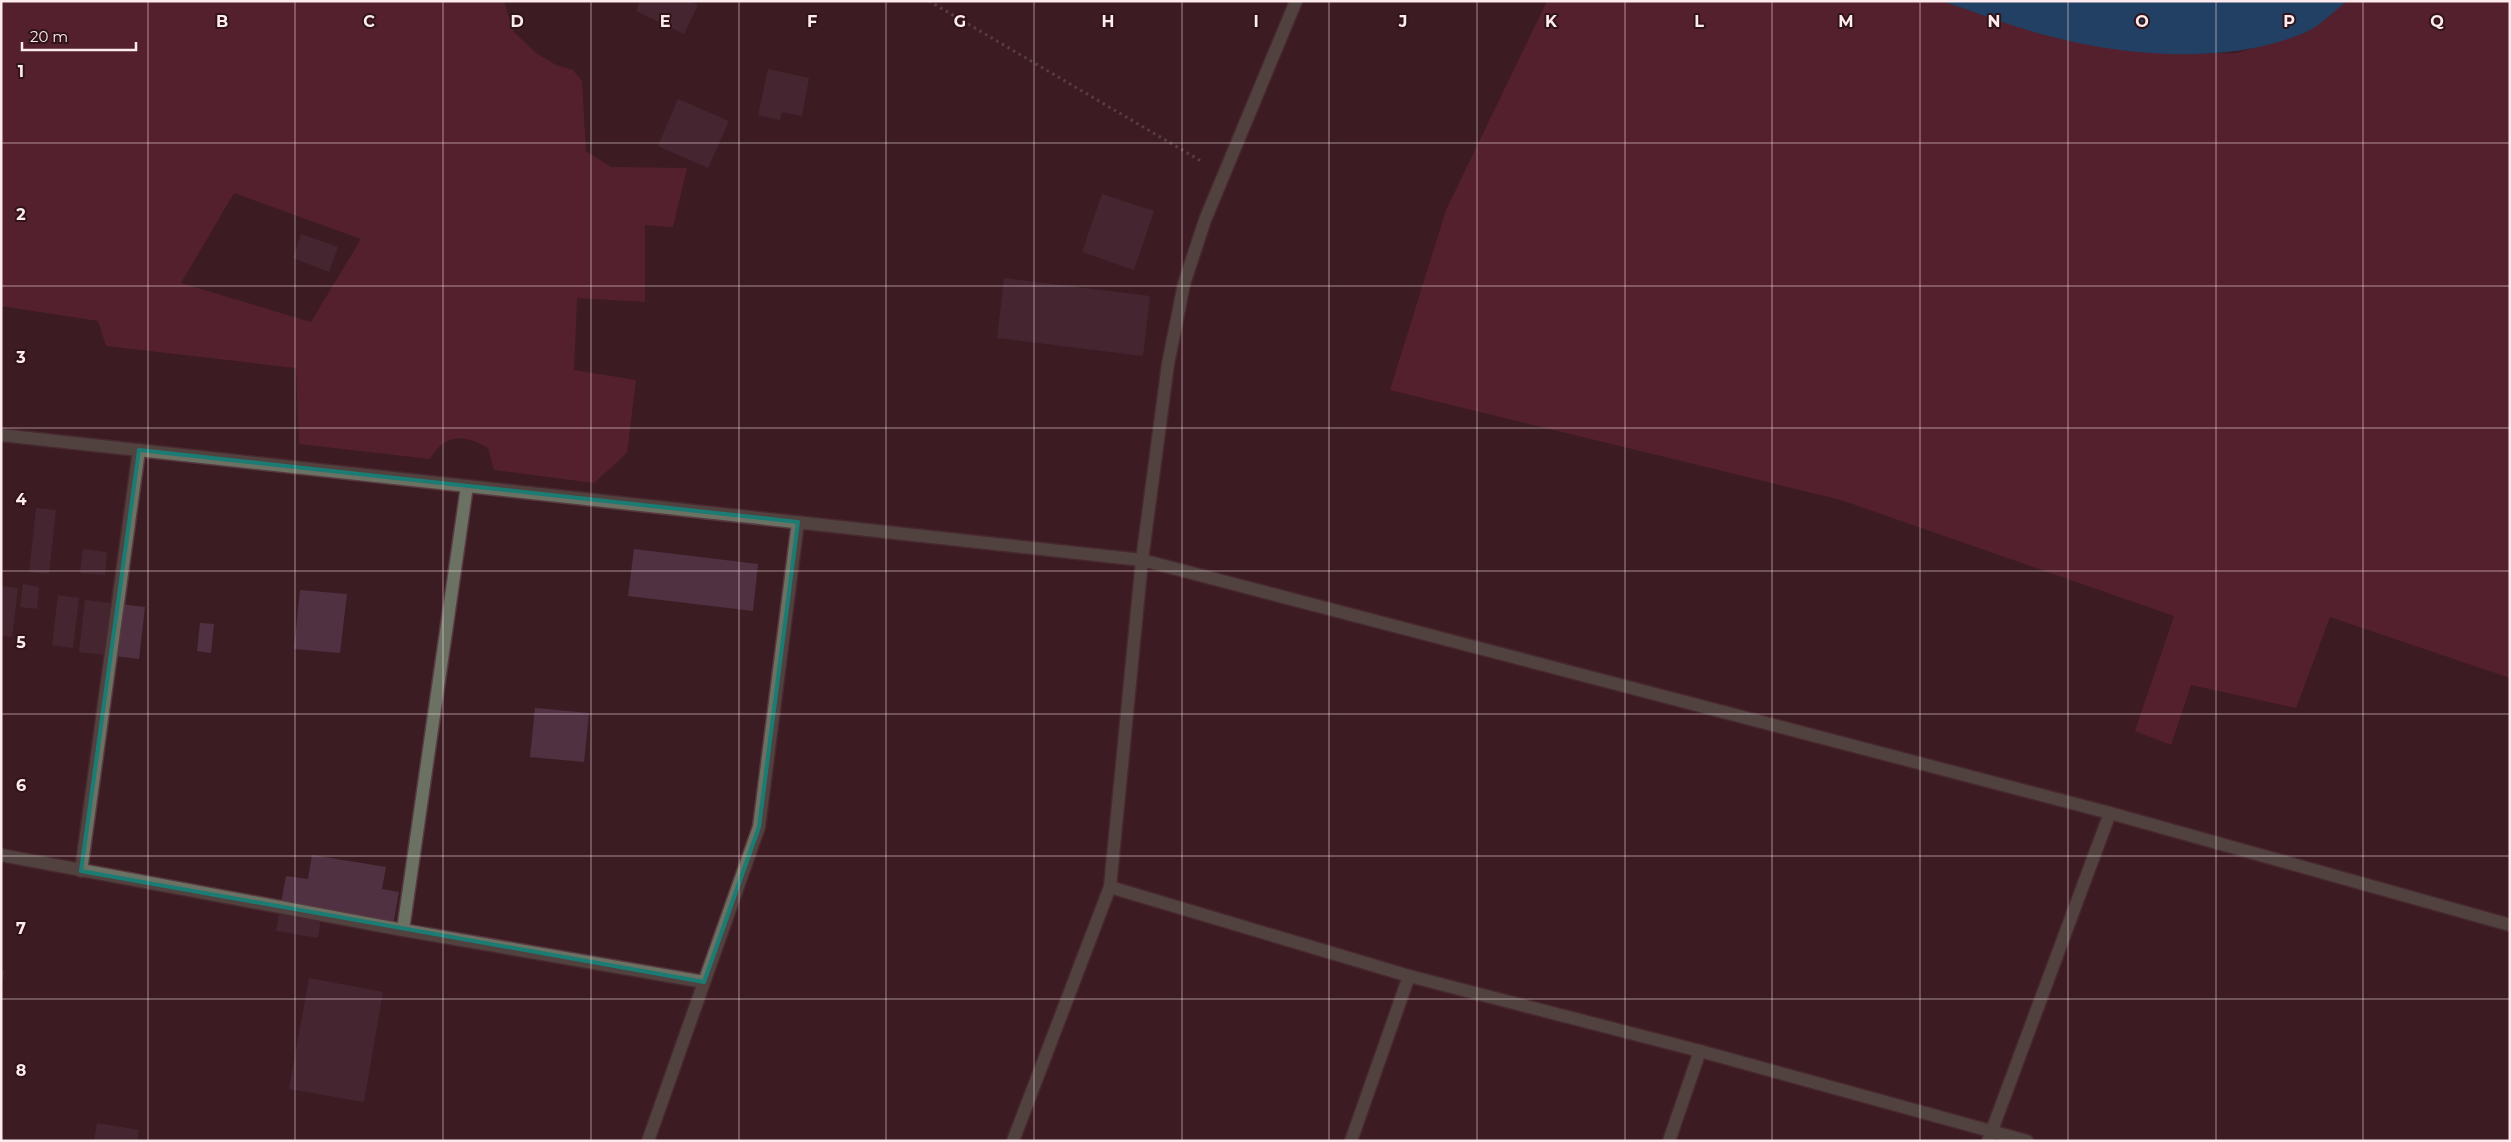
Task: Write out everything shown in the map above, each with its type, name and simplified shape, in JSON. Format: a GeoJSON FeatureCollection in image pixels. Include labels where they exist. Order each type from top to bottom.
{"type":"FeatureCollection","features":[{"type":"Feature","properties":{"kind":"street"},"geometry":{"type":"LineString","coordinates":[[1014,1141],[1110,888],[1142,560],[1168,364],[1184,284],[1205,220],[1296,1]]}},
{"type":"Feature","properties":{"kind":"street"},"geometry":{"type":"LineString","coordinates":[[1,435],[1142,560],[2110,813],[2510,925]]}},
{"type":"Feature","properties":{"kind":"street"},"geometry":{"type":"LineString","coordinates":[[81,871],[139,450]]}},
{"type":"Feature","properties":{"kind":"street"},"geometry":{"type":"LineString","coordinates":[[403,930],[468,486]]}},
{"type":"Feature","properties":{"kind":"street"},"geometry":{"type":"LineString","coordinates":[[648,1141],[759,827],[798,522]]}},
{"type":"Feature","properties":{"kind":"street"},"geometry":{"type":"LineString","coordinates":[[1990,1136],[2110,813]]}},
{"type":"Feature","properties":{"kind":"street"},"geometry":{"type":"LineString","coordinates":[[1,855],[403,930],[704,982]]}},
{"type":"Feature","properties":{"kind":"street"},"geometry":{"type":"LineString","coordinates":[[1110,888],[1409,976],[1700,1052],[1990,1136],[2027,1141]]}},
{"type":"Feature","properties":{"kind":"street"},"geometry":{"type":"LineString","coordinates":[[1350,1141],[1409,976]]}},
{"type":"Feature","properties":{"kind":"street"},"geometry":{"type":"LineString","coordinates":[[1669,1141],[1700,1052]]}},
{"type":"Feature","properties":{"kind":"path"},"geometry":{"type":"LineString","coordinates":[[929,1],[1224,174]]}},
{"type":"Feature","properties":{"kind":"highlighted area"},"geometry":{"type":"Polygon","coordinates":[[[139,450],[798,522],[759,827],[704,982],[81,871],[139,450]]]}},
{"type":"Feature","properties":{"kind":"shaded area"},"geometry":{"type":"Polygon","coordinates":[[[1,1],[504,1],[513,31],[536,53],[556,65],[573,70],[582,81],[586,151],[611,167],[687,168],[673,227],[645,225],[645,302],[577,298],[574,370],[636,380],[627,453],[594,483],[494,470],[488,448],[463,438],[449,440],[442,444],[430,459],[299,444],[296,368],[106,346],[98,321],[1,306],[1,1]],[[234,193],[181,283],[311,322],[361,239],[234,193]]]}},
{"type":"Feature","properties":{"kind":"shaded area"},"geometry":{"type":"Polygon","coordinates":[[[1547,1],[1941,1],[2057,38],[2129,51],[2186,54],[2236,53],[2305,33],[2347,1],[2510,1],[2510,678],[2330,617],[2296,708],[2191,685],[2171,745],[2135,731],[2174,616],[1841,500],[1390,390],[1446,210],[1547,1]]]}},
{"type":"Feature","properties":{"kind":"water"},"geometry":{"type":"Polygon","coordinates":[[[1941,1],[2347,1],[2310,30],[2276,43],[2245,50],[2182,54],[2117,50],[2086,45],[2013,26],[1941,1]]]}},
{"type":"Feature","properties":{"kind":"building"},"geometry":{"type":"Polygon","coordinates":[[[640,1],[689,1],[698,5],[684,34],[636,11],[640,1]]]}},
{"type":"Feature","properties":{"kind":"building"},"geometry":{"type":"Polygon","coordinates":[[[768,69],[809,78],[802,116],[782,112],[780,120],[758,115],[768,69]]]}},
{"type":"Feature","properties":{"kind":"building"},"geometry":{"type":"Polygon","coordinates":[[[678,99],[729,121],[708,168],[658,146],[678,99]]]}},
{"type":"Feature","properties":{"kind":"building"},"geometry":{"type":"Polygon","coordinates":[[[1102,194],[1154,211],[1134,270],[1082,252],[1102,194]]]}},
{"type":"Feature","properties":{"kind":"building"},"geometry":{"type":"Polygon","coordinates":[[[301,234],[338,247],[329,272],[293,258],[301,234]]]}},
{"type":"Feature","properties":{"kind":"building"},"geometry":{"type":"Polygon","coordinates":[[[1004,278],[1150,296],[1143,356],[997,338],[1004,278]]]}},
{"type":"Feature","properties":{"kind":"building"},"geometry":{"type":"Polygon","coordinates":[[[36,508],[56,510],[49,574],[29,572],[36,508]]]}},
{"type":"Feature","properties":{"kind":"building"},"geometry":{"type":"Polygon","coordinates":[[[83,549],[107,552],[105,575],[80,573],[83,549]]]}},
{"type":"Feature","properties":{"kind":"building"},"geometry":{"type":"Polygon","coordinates":[[[634,549],[758,564],[753,611],[628,596],[634,549]]]}},
{"type":"Feature","properties":{"kind":"building"},"geometry":{"type":"Polygon","coordinates":[[[23,584],[39,587],[37,609],[20,607],[23,584]]]}},
{"type":"Feature","properties":{"kind":"building"},"geometry":{"type":"Polygon","coordinates":[[[1,586],[18,588],[12,637],[1,636],[1,586]]]}},
{"type":"Feature","properties":{"kind":"building"},"geometry":{"type":"Polygon","coordinates":[[[300,590],[347,594],[340,653],[294,649],[300,590]]]}},
{"type":"Feature","properties":{"kind":"building"},"geometry":{"type":"Polygon","coordinates":[[[58,595],[79,598],[73,648],[52,645],[58,595]]]}},
{"type":"Feature","properties":{"kind":"building"},"geometry":{"type":"Polygon","coordinates":[[[85,600],[145,607],[139,659],[79,652],[85,600]]]}},
{"type":"Feature","properties":{"kind":"building"},"geometry":{"type":"Polygon","coordinates":[[[200,623],[214,624],[211,653],[197,651],[200,623]]]}},
{"type":"Feature","properties":{"kind":"building"},"geometry":{"type":"Polygon","coordinates":[[[535,708],[589,713],[584,762],[530,757],[535,708]]]}},
{"type":"Feature","properties":{"kind":"building"},"geometry":{"type":"Polygon","coordinates":[[[312,855],[386,867],[382,889],[399,892],[392,930],[321,918],[318,938],[276,931],[286,876],[308,879],[312,855]]]}},
{"type":"Feature","properties":{"kind":"building"},"geometry":{"type":"Polygon","coordinates":[[[1,971],[5,971],[2,984],[1,984],[1,971]]]}},
{"type":"Feature","properties":{"kind":"building"},"geometry":{"type":"Polygon","coordinates":[[[309,978],[383,992],[364,1102],[289,1089],[309,978]]]}},
{"type":"Feature","properties":{"kind":"building"},"geometry":{"type":"Polygon","coordinates":[[[97,1123],[139,1130],[137,1141],[94,1141],[97,1123]]]}}]}
